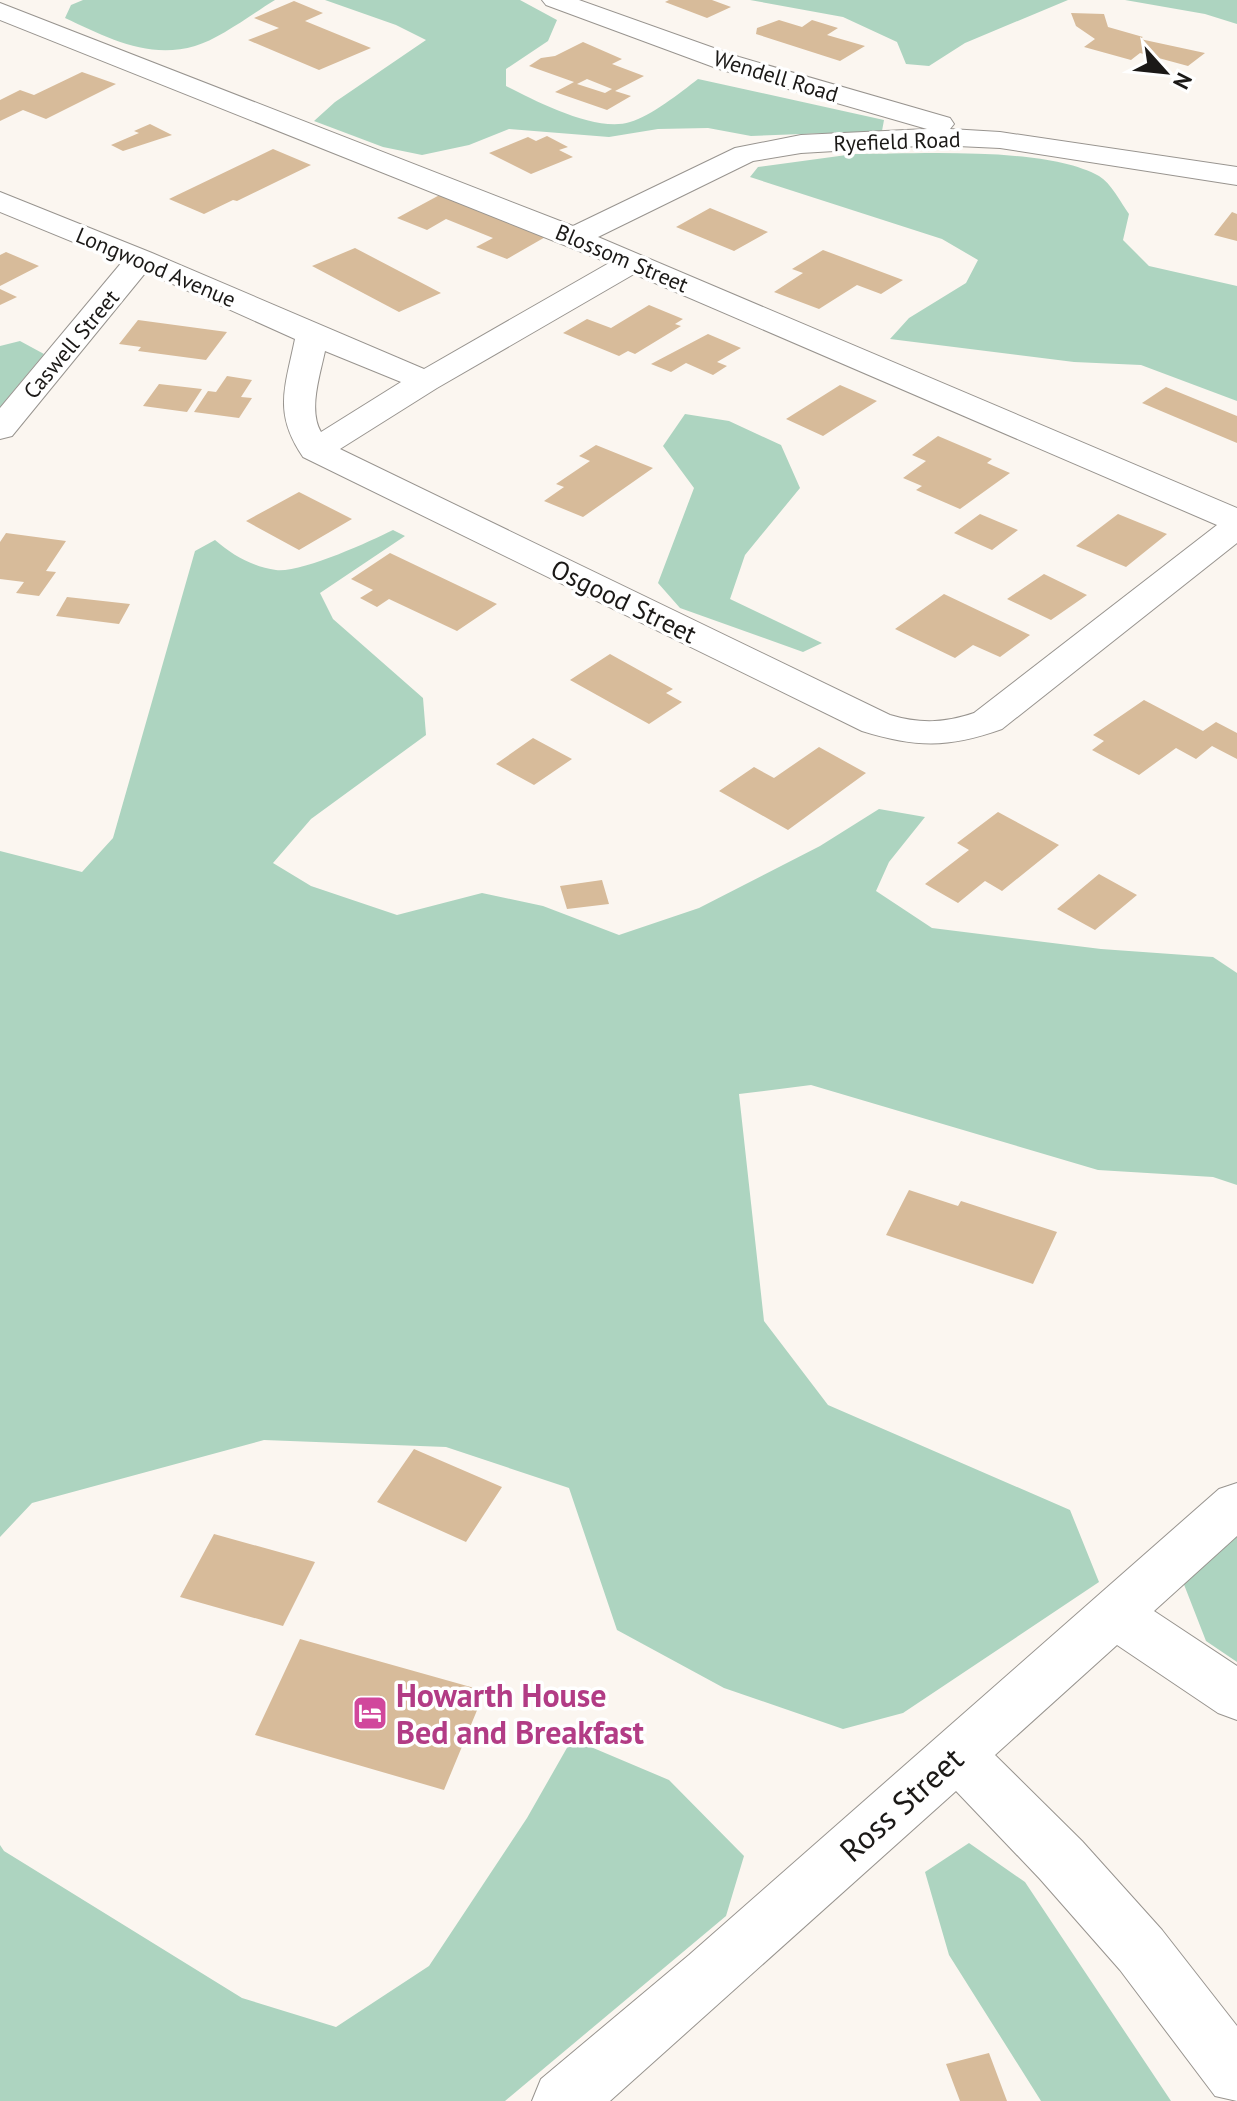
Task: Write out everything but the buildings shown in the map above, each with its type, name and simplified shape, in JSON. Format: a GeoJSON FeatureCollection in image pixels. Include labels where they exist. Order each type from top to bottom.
{"type":"FeatureCollection","features":[{"type":"Feature","properties":{"kind":"street"},"geometry":{"type":"LineString","coordinates":[[1,11],[48,0]]}},
{"type":"Feature","properties":{"kind":"street","name":"Wendell Road"},"geometry":{"type":"LineString","coordinates":[[555,0],[729,63],[1000,140]]}},
{"type":"Feature","properties":{"kind":"street","name":"Blossom Street"},"geometry":{"type":"LineString","coordinates":[[1,11],[574,237],[1237,523]]}},
{"type":"Feature","properties":{"kind":"street","name":"Ryefield Road"},"geometry":{"type":"LineString","coordinates":[[574,237],[725,162],[765,149],[801,144],[936,137],[1000,140],[1237,176]]}},
{"type":"Feature","properties":{"kind":"street","name":"Longwood Avenue"},"geometry":{"type":"LineString","coordinates":[[0,201],[426,381]]}},
{"type":"Feature","properties":{"kind":"street","name":"Caswell Street"},"geometry":{"type":"LineString","coordinates":[[0,429],[141,259]]}},
{"type":"Feature","properties":{"kind":"street"},"geometry":{"type":"LineString","coordinates":[[312,335],[300,394],[301,426],[315,450],[426,381],[632,262]]}},
{"type":"Feature","properties":{"kind":"street","name":"Osgood Street"},"geometry":{"type":"LineString","coordinates":[[315,450],[876,723],[912,735],[954,733],[988,721],[1237,523]]}},
{"type":"Feature","properties":{"kind":"street","name":"Ross Street"},"geometry":{"type":"LineString","coordinates":[[563,2101],[710,1975],[1237,1504]]}},
{"type":"Feature","properties":{"kind":"street"},"geometry":{"type":"LineString","coordinates":[[1114,1614],[1237,1696]]}},
{"type":"Feature","properties":{"kind":"street"},"geometry":{"type":"LineString","coordinates":[[957,1754],[1061,1860],[1141,1950],[1237,2075]]}},
{"type":"Feature","properties":{"kind":"green space"},"geometry":{"type":"Polygon","coordinates":[[[83,0],[275,0],[204,43],[178,50],[161,50],[128,44],[65,18],[71,5],[83,0]]]}},
{"type":"Feature","properties":{"kind":"green space"},"geometry":{"type":"Polygon","coordinates":[[[325,0],[520,0],[557,20],[548,41],[506,69],[506,86],[566,114],[601,123],[616,124],[638,119],[698,79],[884,120],[882,131],[751,136],[708,128],[658,129],[609,137],[509,129],[469,145],[422,155],[383,147],[314,121],[335,102],[426,40],[396,25],[325,0]]]}},
{"type":"Feature","properties":{"kind":"green space"},"geometry":{"type":"Polygon","coordinates":[[[750,0],[1068,0],[965,43],[929,66],[906,64],[897,42],[843,17],[750,0]]]}},
{"type":"Feature","properties":{"kind":"green space"},"geometry":{"type":"Polygon","coordinates":[[[1125,0],[1237,0],[1237,24],[1205,14],[1125,0]]]}},
{"type":"Feature","properties":{"kind":"green space"},"geometry":{"type":"Polygon","coordinates":[[[854,154],[1015,156],[1076,166],[1099,176],[1112,188],[1129,214],[1123,240],[1149,266],[1237,286],[1237,401],[1141,365],[1074,362],[890,339],[909,318],[966,283],[978,260],[942,239],[750,177],[758,167],[854,154]]]}},
{"type":"Feature","properties":{"kind":"green space"},"geometry":{"type":"Polygon","coordinates":[[[20,341],[44,354],[0,407],[0,346],[20,341]]]}},
{"type":"Feature","properties":{"kind":"green space"},"geometry":{"type":"Polygon","coordinates":[[[685,414],[729,421],[781,445],[800,488],[745,555],[730,599],[822,643],[803,652],[680,608],[658,583],[694,488],[663,446],[685,414]]]}},
{"type":"Feature","properties":{"kind":"green space"},"geometry":{"type":"Polygon","coordinates":[[[393,530],[405,536],[320,593],[333,619],[423,698],[426,735],[311,819],[273,863],[311,886],[397,915],[482,893],[543,906],[619,935],[699,908],[820,846],[879,809],[925,817],[889,862],[876,891],[932,928],[1101,949],[1213,957],[1237,973],[1237,1185],[1213,1177],[1098,1170],[811,1085],[739,1094],[764,1321],[828,1405],[1070,1510],[1099,1582],[903,1713],[843,1729],[724,1688],[617,1630],[569,1488],[446,1447],[264,1440],[32,1503],[0,1537],[0,851],[82,872],[113,838],[195,551],[215,540],[251,563],[287,570],[335,556],[393,530]]]}},
{"type":"Feature","properties":{"kind":"green space"},"geometry":{"type":"Polygon","coordinates":[[[1237,1536],[1237,1662],[1206,1641],[1183,1582],[1237,1536]]]}},
{"type":"Feature","properties":{"kind":"green space"},"geometry":{"type":"Polygon","coordinates":[[[572,1739],[669,1780],[744,1856],[726,1916],[505,2101],[0,2101],[0,1845],[4,1851],[242,1998],[336,2027],[429,1966],[527,1818],[572,1739]]]}},
{"type":"Feature","properties":{"kind":"green space"},"geometry":{"type":"Polygon","coordinates":[[[969,1843],[1025,1882],[1171,2101],[1041,2101],[949,1955],[925,1872],[969,1843]]]}},
{"type":"Feature","properties":{"kind":"place","name":"Howarth House Bed and Breakfast"},"geometry":{"type":"Point","coordinates":[370,1713]}}]}
